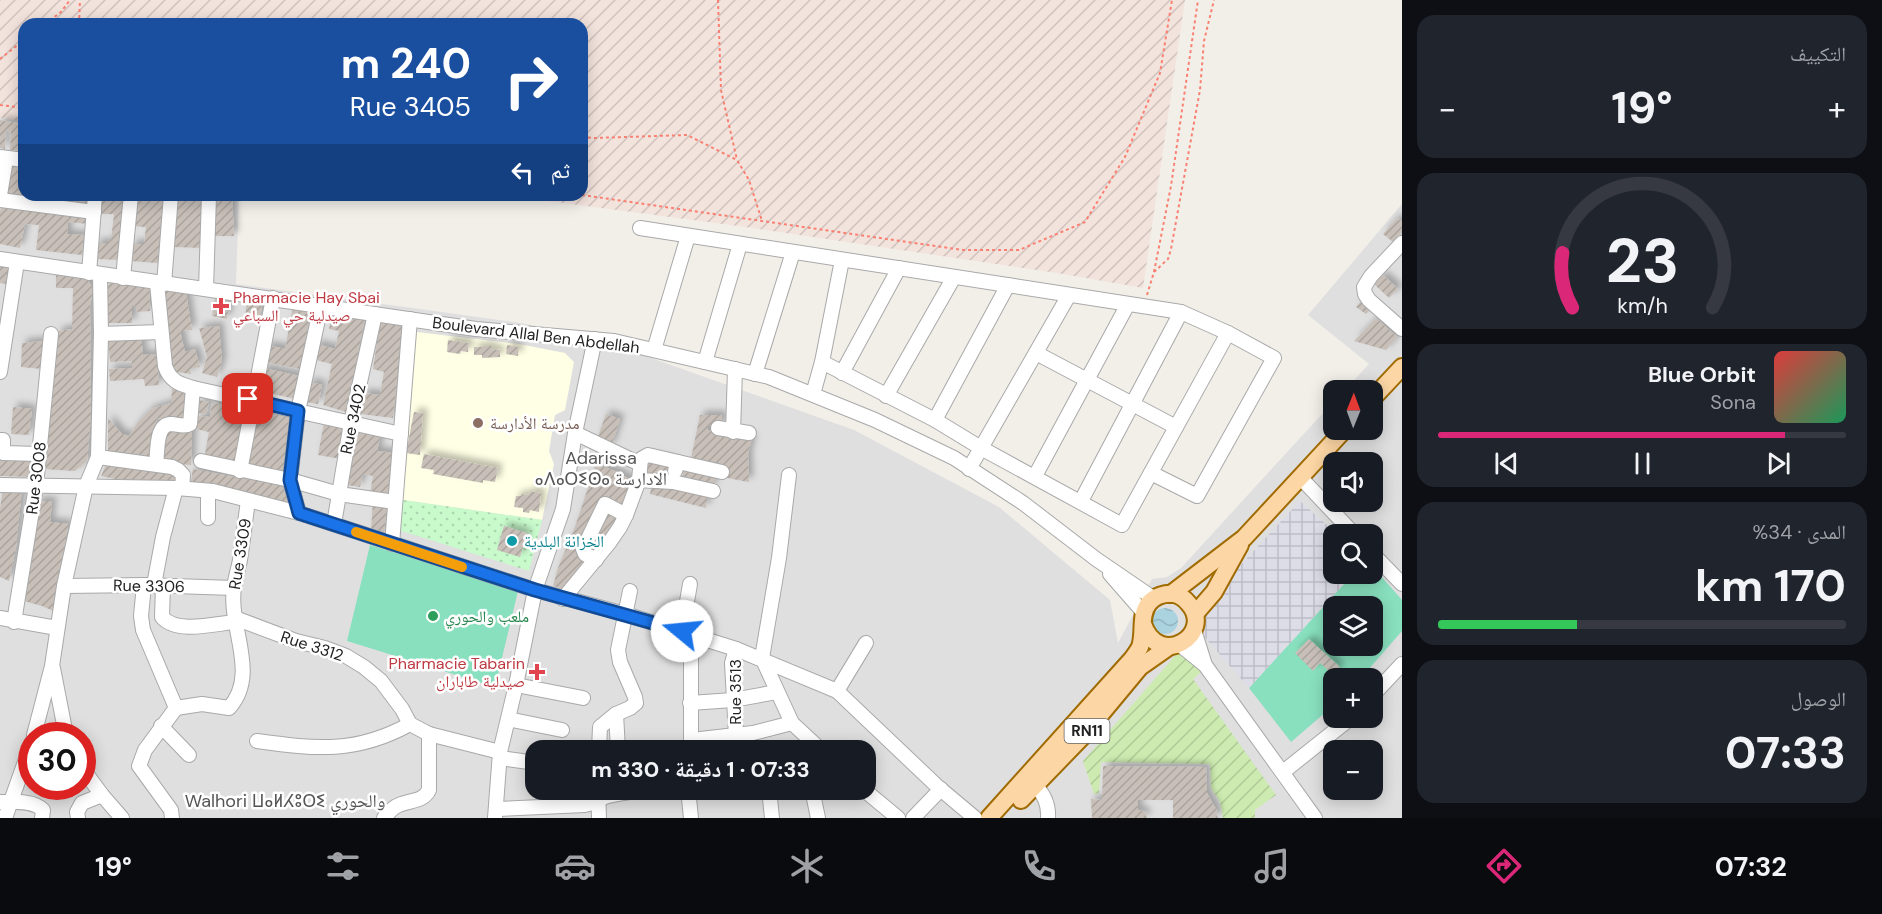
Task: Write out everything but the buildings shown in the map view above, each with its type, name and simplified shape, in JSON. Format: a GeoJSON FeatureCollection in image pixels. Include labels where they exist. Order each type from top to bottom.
{"type":"FeatureCollection","features":[{"type":"Feature","properties":{"kind":"main road"},"geometry":{"type":"LineString","coordinates":[[1383,387],[1402,367]]}},
{"type":"Feature","properties":{"kind":"main road","name":"RN11"},"geometry":{"type":"LineString","coordinates":[[989,818],[1140,649],[1143,618],[1148,604],[1244,538],[1335,440]]}},
{"type":"Feature","properties":{"kind":"main road","name":"RN11"},"geometry":{"type":"LineString","coordinates":[[1004,818],[1034,784],[1081,738],[1140,667],[1186,640],[1194,622],[1214,592],[1244,538]]}},
{"type":"Feature","properties":{"kind":"main road"},"geometry":{"type":"LineString","coordinates":[[1163,595],[1179,596],[1186,600],[1192,606],[1194,622]]}},
{"type":"Feature","properties":{"kind":"main road"},"geometry":{"type":"LineString","coordinates":[[1143,618],[1146,633],[1152,640],[1160,645],[1174,645]]}},
{"type":"Feature","properties":{"kind":"street"},"geometry":{"type":"LineString","coordinates":[[0,195],[3,158],[18,159]]}},
{"type":"Feature","properties":{"kind":"street"},"geometry":{"type":"LineString","coordinates":[[0,200],[94,212]]}},
{"type":"Feature","properties":{"kind":"street"},"geometry":{"type":"LineString","coordinates":[[37,722],[52,666],[64,586],[86,486],[98,457],[101,334],[95,273],[95,201]]}},
{"type":"Feature","properties":{"kind":"street"},"geometry":{"type":"LineString","coordinates":[[123,278],[130,201]]}},
{"type":"Feature","properties":{"kind":"street"},"geometry":{"type":"LineString","coordinates":[[170,201],[161,284],[161,332],[165,366],[170,377],[175,382],[193,388],[400,434]]}},
{"type":"Feature","properties":{"kind":"street"},"geometry":{"type":"LineString","coordinates":[[206,290],[209,201]]}},
{"type":"Feature","properties":{"kind":"street"},"geometry":{"type":"LineString","coordinates":[[640,228],[1181,312],[1228,333],[1274,358],[1197,496],[1151,473]]}},
{"type":"Feature","properties":{"kind":"street"},"geometry":{"type":"LineString","coordinates":[[654,350],[688,236]]}},
{"type":"Feature","properties":{"kind":"street"},"geometry":{"type":"LineString","coordinates":[[1402,243],[1371,276],[1364,287],[1369,300],[1402,328]]}},
{"type":"Feature","properties":{"kind":"street"},"geometry":{"type":"LineString","coordinates":[[705,362],[740,244]]}},
{"type":"Feature","properties":{"kind":"street"},"geometry":{"type":"LineString","coordinates":[[755,374],[793,252]]}},
{"type":"Feature","properties":{"kind":"street","name":"Boulevard Allal Ben Abdellah"},"geometry":{"type":"LineString","coordinates":[[0,259],[476,328],[614,341],[769,377],[874,420],[969,468],[1023,503],[1096,559],[1154,598],[1163,595]]}},
{"type":"Feature","properties":{"kind":"street"},"geometry":{"type":"LineString","coordinates":[[813,394],[822,362],[842,260]]}},
{"type":"Feature","properties":{"kind":"street"},"geometry":{"type":"LineString","coordinates":[[0,372],[4,326],[17,262]]}},
{"type":"Feature","properties":{"kind":"street"},"geometry":{"type":"LineString","coordinates":[[842,373],[899,268]]}},
{"type":"Feature","properties":{"kind":"street"},"geometry":{"type":"LineString","coordinates":[[886,396],[954,277]]}},
{"type":"Feature","properties":{"kind":"street"},"geometry":{"type":"LineString","coordinates":[[935,420],[1008,285]]}},
{"type":"Feature","properties":{"kind":"street"},"geometry":{"type":"LineString","coordinates":[[969,468],[1069,295]]}},
{"type":"Feature","properties":{"kind":"street"},"geometry":{"type":"LineString","coordinates":[[240,471],[273,298]]}},
{"type":"Feature","properties":{"kind":"street"},"geometry":{"type":"LineString","coordinates":[[1035,476],[1128,304]]}},
{"type":"Feature","properties":{"kind":"street"},"geometry":{"type":"LineString","coordinates":[[299,513],[290,480],[298,411],[321,306]]}},
{"type":"Feature","properties":{"kind":"street"},"geometry":{"type":"LineString","coordinates":[[1081,501],[1181,312]]}},
{"type":"Feature","properties":{"kind":"street","name":"Rue 3402"},"geometry":{"type":"LineString","coordinates":[[334,524],[351,423],[375,314]]}},
{"type":"Feature","properties":{"kind":"street"},"geometry":{"type":"LineString","coordinates":[[392,544],[410,319]]}},
{"type":"Feature","properties":{"kind":"street"},"geometry":{"type":"LineString","coordinates":[[101,334],[161,332]]}},
{"type":"Feature","properties":{"kind":"street"},"geometry":{"type":"LineString","coordinates":[[822,362],[935,420],[981,448],[1122,525],[1228,333]]}},
{"type":"Feature","properties":{"kind":"street","name":"Rue 3008"},"geometry":{"type":"LineString","coordinates":[[5,619],[36,486],[51,334]]}},
{"type":"Feature","properties":{"kind":"street"},"geometry":{"type":"LineString","coordinates":[[587,800],[573,806],[496,813],[500,755],[535,590],[563,509],[595,339]]}},
{"type":"Feature","properties":{"kind":"street"},"geometry":{"type":"LineString","coordinates":[[1036,352],[1176,428]]}},
{"type":"Feature","properties":{"kind":"street"},"geometry":{"type":"LineString","coordinates":[[733,432],[735,369]]}},
{"type":"Feature","properties":{"kind":"street"},"geometry":{"type":"LineString","coordinates":[[156,464],[159,436],[163,426],[190,424],[193,388]]}},
{"type":"Feature","properties":{"kind":"street"},"geometry":{"type":"LineString","coordinates":[[718,429],[749,433]]}},
{"type":"Feature","properties":{"kind":"street"},"geometry":{"type":"LineString","coordinates":[[576,433],[641,461]]}},
{"type":"Feature","properties":{"kind":"street"},"geometry":{"type":"LineString","coordinates":[[0,440],[3,440],[3,453],[39,454]]}},
{"type":"Feature","properties":{"kind":"street"},"geometry":{"type":"LineString","coordinates":[[563,599],[615,535],[639,480],[641,461],[648,455],[722,472]]}},
{"type":"Feature","properties":{"kind":"street"},"geometry":{"type":"LineString","coordinates":[[98,457],[172,467],[183,475],[163,537],[153,586],[141,616],[143,630],[176,708],[145,750],[139,766],[171,810],[172,818]]}},
{"type":"Feature","properties":{"kind":"street"},"geometry":{"type":"LineString","coordinates":[[201,461],[290,480],[339,494],[395,502]]}},
{"type":"Feature","properties":{"kind":"street"},"geometry":{"type":"LineString","coordinates":[[673,482],[678,462]]}},
{"type":"Feature","properties":{"kind":"street"},"geometry":{"type":"LineString","coordinates":[[789,475],[779,558],[762,658],[792,723],[804,740]]}},
{"type":"Feature","properties":{"kind":"street"},"geometry":{"type":"LineString","coordinates":[[1300,477],[1345,524]]}},
{"type":"Feature","properties":{"kind":"street"},"geometry":{"type":"LineString","coordinates":[[639,480],[673,482],[713,491]]}},
{"type":"Feature","properties":{"kind":"street"},"geometry":{"type":"LineString","coordinates":[[0,485],[208,490],[299,513],[563,599],[625,614],[736,649],[837,691],[940,789],[975,818]]}},
{"type":"Feature","properties":{"kind":"street"},"geometry":{"type":"LineString","coordinates":[[208,490],[208,518]]}},
{"type":"Feature","properties":{"kind":"street","name":"Rue 3309"},"geometry":{"type":"LineString","coordinates":[[176,708],[202,704],[229,708],[233,704],[243,678],[233,603],[248,501]]}},
{"type":"Feature","properties":{"kind":"street"},"geometry":{"type":"LineString","coordinates":[[596,560],[585,554],[583,549],[604,506],[606,504],[626,514]]}},
{"type":"Feature","properties":{"kind":"street","name":"Boulevard Allal Ben Abdellah"},"geometry":{"type":"LineString","coordinates":[[1096,559],[1143,618]]}},
{"type":"Feature","properties":{"kind":"street"},"geometry":{"type":"LineString","coordinates":[[1383,564],[1402,584]]}},
{"type":"Feature","properties":{"kind":"street"},"geometry":{"type":"LineString","coordinates":[[690,584],[686,632],[692,740]]}},
{"type":"Feature","properties":{"kind":"street","name":"Rue 3306"},"geometry":{"type":"LineString","coordinates":[[64,586],[234,588]]}},
{"type":"Feature","properties":{"kind":"street"},"geometry":{"type":"LineString","coordinates":[[153,586],[162,617],[168,622],[185,627],[235,620]]}},
{"type":"Feature","properties":{"kind":"street"},"geometry":{"type":"LineString","coordinates":[[599,740],[600,728],[615,714],[636,703],[620,662],[618,650],[630,591]]}},
{"type":"Feature","properties":{"kind":"street"},"geometry":{"type":"LineString","coordinates":[[5,619],[57,628]]}},
{"type":"Feature","properties":{"kind":"street","name":"Rue 3312"},"geometry":{"type":"LineString","coordinates":[[235,620],[346,656],[381,681],[410,724]]}},
{"type":"Feature","properties":{"kind":"street"},"geometry":{"type":"LineString","coordinates":[[1194,622],[1205,665],[1315,818]]}},
{"type":"Feature","properties":{"kind":"street"},"geometry":{"type":"LineString","coordinates":[[837,691],[866,643]]}},
{"type":"Feature","properties":{"kind":"street"},"geometry":{"type":"LineString","coordinates":[[1174,645],[1205,665]]}},
{"type":"Feature","properties":{"kind":"street","name":"Rue 3513"},"geometry":{"type":"LineString","coordinates":[[736,649],[732,663],[736,736]]}},
{"type":"Feature","properties":{"kind":"street"},"geometry":{"type":"LineString","coordinates":[[1383,684],[1402,664]]}},
{"type":"Feature","properties":{"kind":"street"},"geometry":{"type":"LineString","coordinates":[[52,666],[63,722]]}},
{"type":"Feature","properties":{"kind":"street"},"geometry":{"type":"LineString","coordinates":[[516,685],[583,698]]}},
{"type":"Feature","properties":{"kind":"street"},"geometry":{"type":"LineString","coordinates":[[690,703],[733,700],[777,692]]}},
{"type":"Feature","properties":{"kind":"street"},"geometry":{"type":"LineString","coordinates":[[615,714],[617,740]]}},
{"type":"Feature","properties":{"kind":"street"},"geometry":{"type":"LineString","coordinates":[[508,719],[562,730]]}},
{"type":"Feature","properties":{"kind":"street"},"geometry":{"type":"LineString","coordinates":[[716,740],[792,723]]}},
{"type":"Feature","properties":{"kind":"street"},"geometry":{"type":"LineString","coordinates":[[257,741],[336,748],[372,741],[410,724],[429,734],[525,761]]}},
{"type":"Feature","properties":{"kind":"street"},"geometry":{"type":"LineString","coordinates":[[161,726],[189,755]]}},
{"type":"Feature","properties":{"kind":"street"},"geometry":{"type":"LineString","coordinates":[[1282,772],[1339,728]]}},
{"type":"Feature","properties":{"kind":"street"},"geometry":{"type":"LineString","coordinates":[[384,818],[393,808],[421,799],[429,790],[429,734]]}},
{"type":"Feature","properties":{"kind":"street"},"geometry":{"type":"LineString","coordinates":[[5,818],[5,802],[18,773]]}},
{"type":"Feature","properties":{"kind":"street"},"geometry":{"type":"LineString","coordinates":[[1034,784],[1043,793],[1048,818]]}},
{"type":"Feature","properties":{"kind":"street"},"geometry":{"type":"LineString","coordinates":[[96,787],[122,818]]}},
{"type":"Feature","properties":{"kind":"street"},"geometry":{"type":"LineString","coordinates":[[913,818],[940,789]]}},
{"type":"Feature","properties":{"kind":"street"},"geometry":{"type":"LineString","coordinates":[[78,818],[77,812],[82,803],[102,795]]}},
{"type":"Feature","properties":{"kind":"street"},"geometry":{"type":"LineString","coordinates":[[598,800],[599,818]]}},
{"type":"Feature","properties":{"kind":"street"},"geometry":{"type":"LineString","coordinates":[[690,800],[692,818]]}},
{"type":"Feature","properties":{"kind":"street"},"geometry":{"type":"LineString","coordinates":[[770,800],[772,818]]}},
{"type":"Feature","properties":{"kind":"street"},"geometry":{"type":"LineString","coordinates":[[814,800],[818,818]]}},
{"type":"Feature","properties":{"kind":"street"},"geometry":{"type":"LineString","coordinates":[[876,800],[898,818]]}},
{"type":"Feature","properties":{"kind":"street"},"geometry":{"type":"LineString","coordinates":[[5,802],[40,807],[43,810],[42,818]]}},
{"type":"Feature","properties":{"kind":"path"},"geometry":{"type":"LineString","coordinates":[[53,18],[70,0]]}},
{"type":"Feature","properties":{"kind":"path"},"geometry":{"type":"LineString","coordinates":[[79,18],[80,0]]}},
{"type":"Feature","properties":{"kind":"path"},"geometry":{"type":"LineString","coordinates":[[718,0],[721,90],[737,160],[748,180],[762,221]]}},
{"type":"Feature","properties":{"kind":"path"},"geometry":{"type":"LineString","coordinates":[[588,196],[963,250],[1019,250],[1085,222],[1125,157],[1160,73],[1172,0]]}},
{"type":"Feature","properties":{"kind":"path"},"geometry":{"type":"LineString","coordinates":[[1144,307],[1154,272],[1171,186],[1198,0]]}},
{"type":"Feature","properties":{"kind":"path"},"geometry":{"type":"LineString","coordinates":[[1154,272],[1168,259],[1171,249],[1200,90],[1204,41],[1214,0]]}},
{"type":"Feature","properties":{"kind":"path"},"geometry":{"type":"LineString","coordinates":[[0,59],[18,45]]}},
{"type":"Feature","properties":{"kind":"path"},"geometry":{"type":"LineString","coordinates":[[0,105],[18,107]]}},
{"type":"Feature","properties":{"kind":"path"},"geometry":{"type":"LineString","coordinates":[[588,137],[687,135],[737,160]]}},
{"type":"Feature","properties":{"kind":"shaded area"},"geometry":{"type":"Polygon","coordinates":[[[0,0],[1185,0],[1143,288],[1057,273],[738,226],[548,201],[588,201],[588,18],[18,18],[18,120],[0,118],[0,0]]]}},
{"type":"Feature","properties":{"kind":"shaded area"},"geometry":{"type":"Polygon","coordinates":[[[0,118],[18,120],[18,201],[239,201],[236,284],[520,323],[589,336],[854,430],[999,507],[1110,600],[1118,643],[1152,579],[1167,577],[1181,568],[1323,413],[1323,440],[1383,440],[1383,380],[1354,380],[1369,364],[1308,315],[1402,204],[1402,818],[0,818],[0,118]]]}},
{"type":"Feature","properties":{"kind":"shaded area","name":"مدرسة الأدارسة"},"geometry":{"type":"Polygon","coordinates":[[[408,331],[519,344],[565,353],[574,362],[565,410],[555,415],[549,451],[554,464],[542,520],[396,499],[408,331]]]}},
{"type":"Feature","properties":{"kind":"shaded area"},"geometry":{"type":"Polygon","coordinates":[[[1300,501],[1326,524],[1323,524],[1323,584],[1344,584],[1333,596],[1323,596],[1323,607],[1249,688],[1201,633],[1203,605],[1300,501]]]}},
{"type":"Feature","properties":{"kind":"green space"},"geometry":{"type":"Polygon","coordinates":[[[396,499],[542,520],[529,571],[392,528],[396,499]],[[504,526],[497,550],[520,556],[527,533],[504,526]]]}},
{"type":"Feature","properties":{"kind":"green space","name":"ملعب والحوري"},"geometry":{"type":"Polygon","coordinates":[[[370,545],[518,591],[495,687],[347,641],[370,545]]]}},
{"type":"Feature","properties":{"kind":"green space"},"geometry":{"type":"Polygon","coordinates":[[[1383,578],[1402,600],[1402,631],[1383,653],[1383,596],[1333,596],[1344,584],[1383,584],[1383,578]]]}},
{"type":"Feature","properties":{"kind":"green space"},"geometry":{"type":"Polygon","coordinates":[[[1323,607],[1323,656],[1380,656],[1370,668],[1323,668],[1323,715],[1291,742],[1249,688],[1323,607]]]}},
{"type":"Feature","properties":{"kind":"green space"},"geometry":{"type":"Polygon","coordinates":[[[1181,649],[1201,672],[1193,679],[1276,795],[1255,810],[1255,818],[1223,818],[1220,802],[1211,788],[1210,764],[1101,762],[1099,793],[1094,794],[1083,761],[1181,649]]]}},
{"type":"Feature","properties":{"kind":"water"},"geometry":{"type":"Polygon","coordinates":[[[1165,608],[1174,612],[1178,621],[1174,630],[1165,634],[1156,630],[1152,621],[1156,612],[1165,608]]]}},
{"type":"Feature","properties":{"kind":"slow traffic"},"geometry":{"type":"LineString","coordinates":[[356,532],[462,567]]}},
{"type":"Feature","properties":{"kind":"place","name":"Pharmacie Hay Sbai صيدلية حي السباعي"},"geometry":{"type":"Point","coordinates":[221,306]}},
{"type":"Feature","properties":{"kind":"place","name":"مدرسة الأدارسة"},"geometry":{"type":"Point","coordinates":[478,423]}},
{"type":"Feature","properties":{"kind":"place","name":"الخزانة البلدية"},"geometry":{"type":"Point","coordinates":[512,541]}},
{"type":"Feature","properties":{"kind":"place","name":"ملعب والحوري"},"geometry":{"type":"Point","coordinates":[433,616]}},
{"type":"Feature","properties":{"kind":"place","name":"Pharmacie Tabarin صيدلية طاباران"},"geometry":{"type":"Point","coordinates":[537,672]}},
{"type":"Feature","properties":{"kind":"district","name":"Adarissa ⴰⴷⴰⵔⵉⵙⴰ الادارسة"},"geometry":{"type":"Point","coordinates":[601,468]}},
{"type":"Feature","properties":{"kind":"district","name":"Walhori ⵡⴰⵍⵃⵓⵔⵉ والحوري"},"geometry":{"type":"Point","coordinates":[285,801]}},
{"type":"Feature","properties":{"kind":"route"},"geometry":{"type":"LineString","coordinates":[[248,399],[298,411],[290,480],[299,513],[563,599],[682,631]]}}]}
